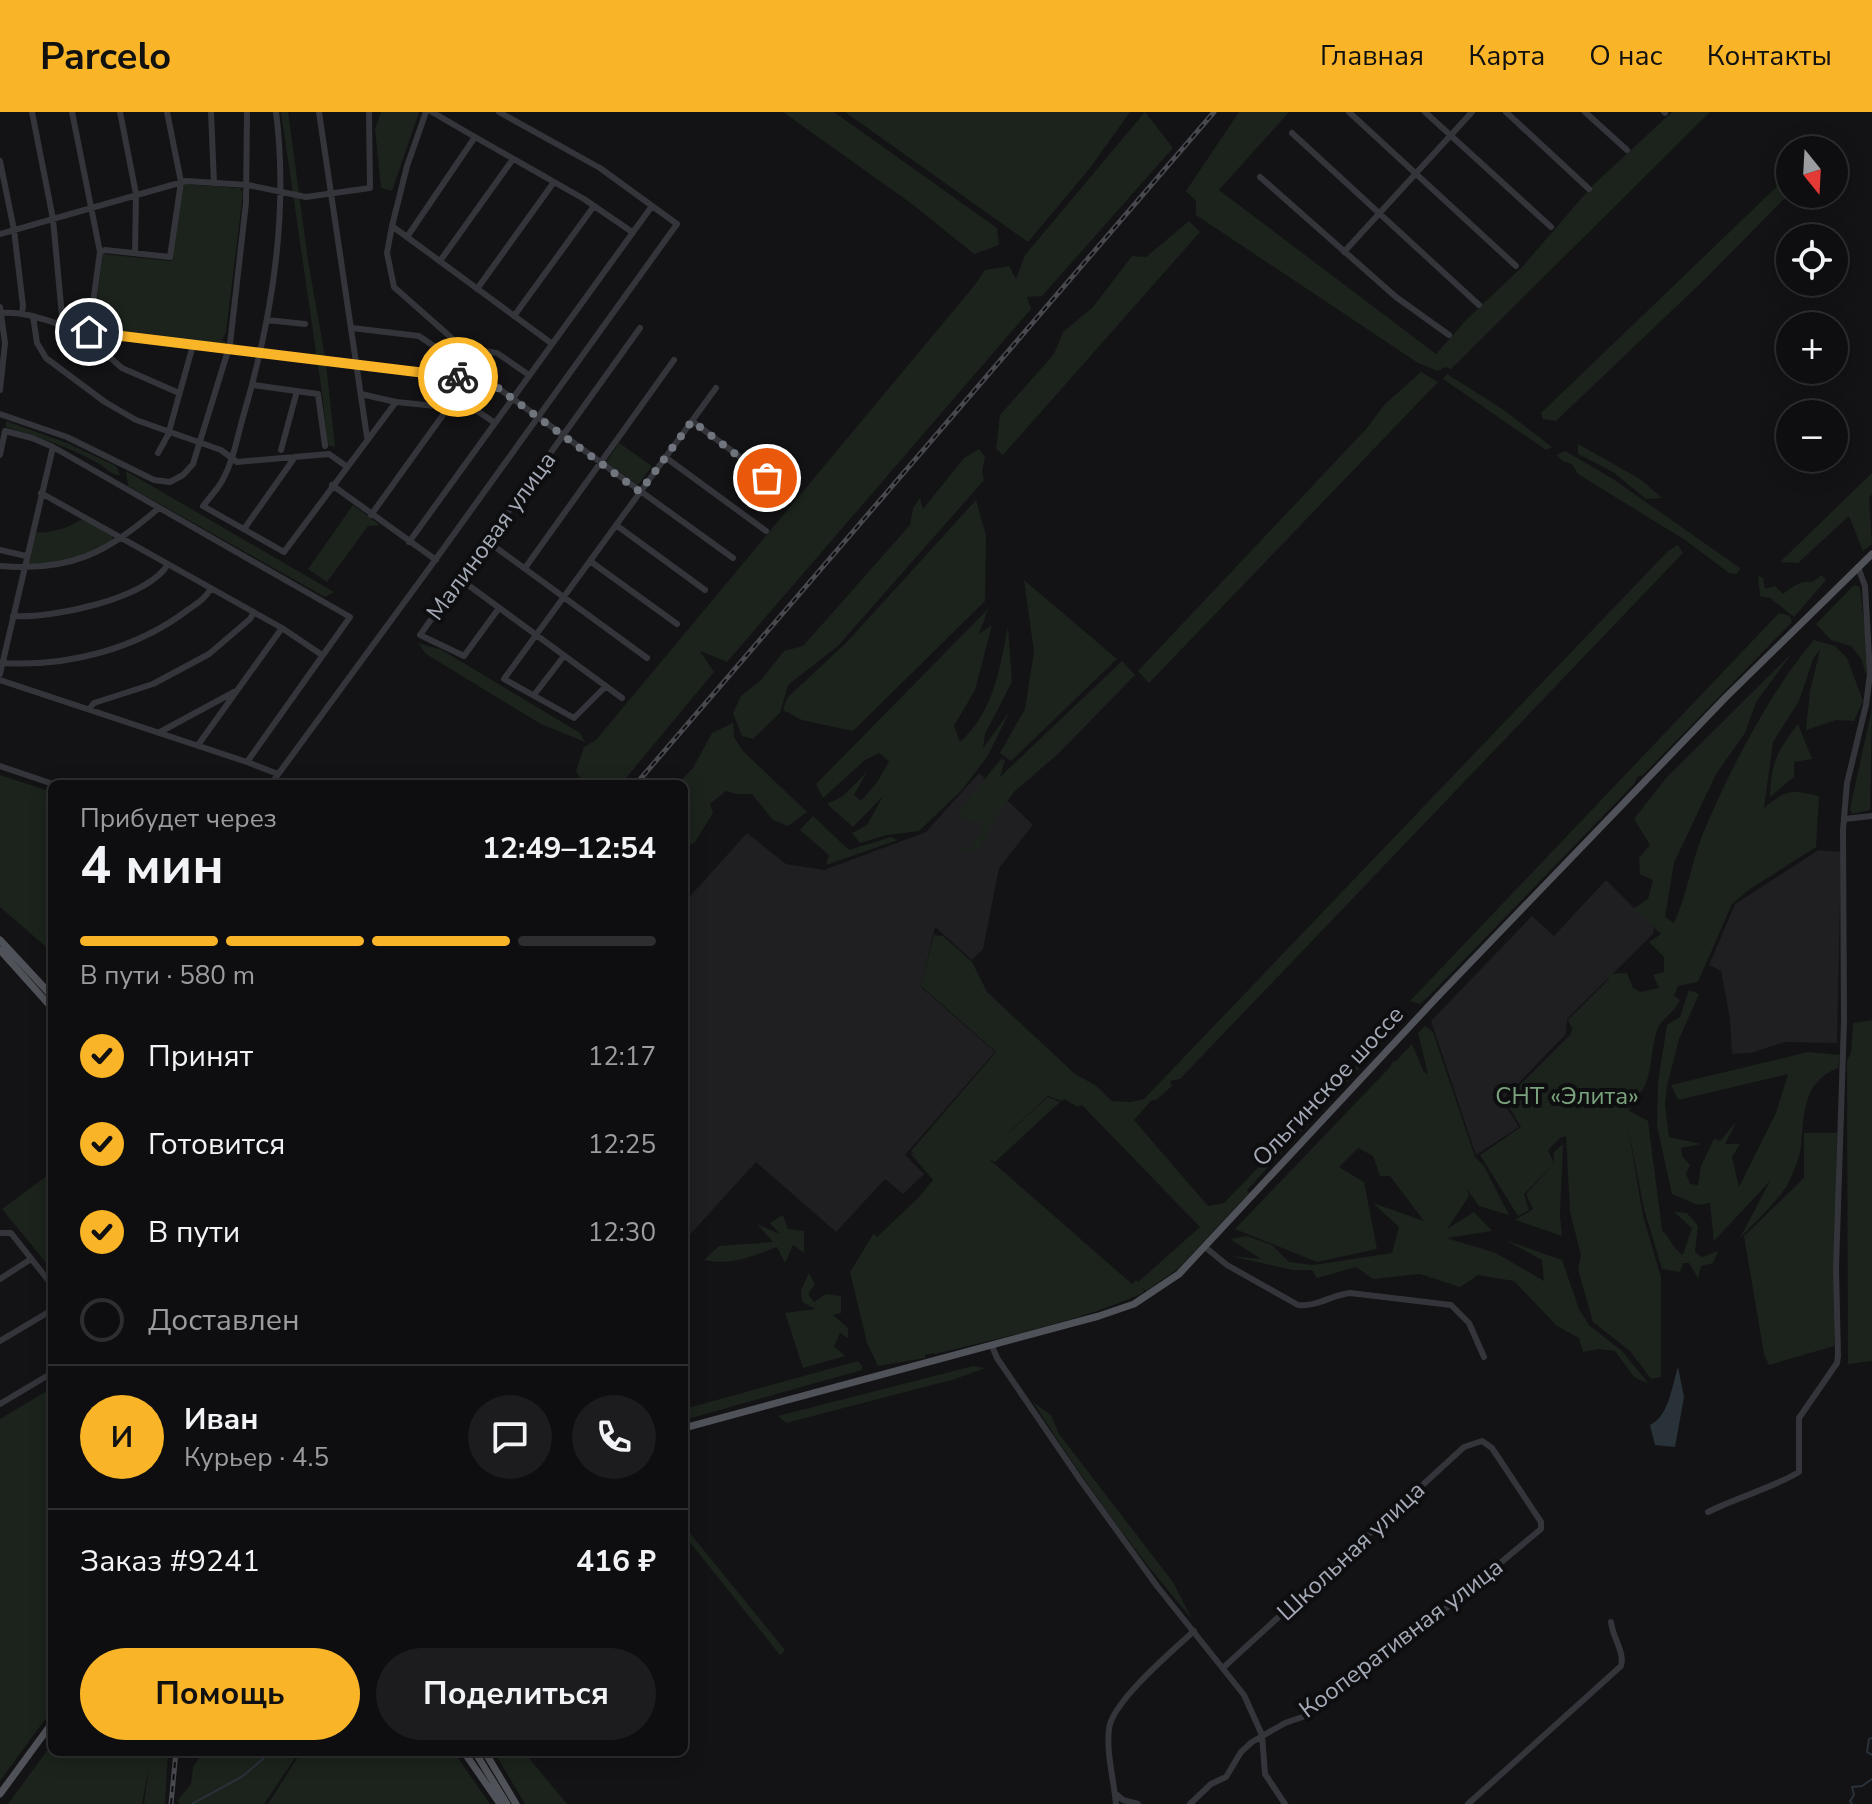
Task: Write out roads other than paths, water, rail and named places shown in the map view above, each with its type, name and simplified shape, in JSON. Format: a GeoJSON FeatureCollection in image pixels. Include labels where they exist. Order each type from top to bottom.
{"type":"FeatureCollection","features":[{"type":"Feature","properties":{"kind":"main road","name":"Ольгинское шоссе"},"geometry":{"type":"LineString","coordinates":[[688,1427],[992,1346],[1134,1304],[1164,1286],[1205,1247],[1513,918],[1774,647],[1872,554]]}},
{"type":"Feature","properties":{"kind":"main road"},"geometry":{"type":"LineString","coordinates":[[0,940],[48,992]]}},
{"type":"Feature","properties":{"kind":"main road"},"geometry":{"type":"LineString","coordinates":[[0,950],[48,1004]]}},
{"type":"Feature","properties":{"kind":"main road"},"geometry":{"type":"LineString","coordinates":[[0,1794],[48,1728]]}},
{"type":"Feature","properties":{"kind":"main road"},"geometry":{"type":"LineString","coordinates":[[467,1756],[500,1804]]}},
{"type":"Feature","properties":{"kind":"main road"},"geometry":{"type":"LineString","coordinates":[[477,1756],[507,1804]]}},
{"type":"Feature","properties":{"kind":"main road"},"geometry":{"type":"LineString","coordinates":[[487,1756],[516,1804]]}},
{"type":"Feature","properties":{"kind":"street"},"geometry":{"type":"LineString","coordinates":[[32,112],[53,219],[63,327]]}},
{"type":"Feature","properties":{"kind":"street"},"geometry":{"type":"LineString","coordinates":[[72,112],[100,252],[90,332],[92,342],[122,368],[179,393]]}},
{"type":"Feature","properties":{"kind":"street"},"geometry":{"type":"LineString","coordinates":[[120,112],[136,194],[135,253]]}},
{"type":"Feature","properties":{"kind":"street"},"geometry":{"type":"LineString","coordinates":[[100,252],[170,257],[181,182],[167,112]]}},
{"type":"Feature","properties":{"kind":"street"},"geometry":{"type":"LineString","coordinates":[[211,112],[214,183]]}},
{"type":"Feature","properties":{"kind":"street"},"geometry":{"type":"LineString","coordinates":[[0,414],[67,437],[154,480],[170,482],[183,475],[193,464],[228,349],[248,185],[247,112]]}},
{"type":"Feature","properties":{"kind":"street"},"geometry":{"type":"LineString","coordinates":[[276,112],[282,157],[281,191],[267,320],[253,385],[231,458],[222,481],[203,506],[284,552],[396,402]]}},
{"type":"Feature","properties":{"kind":"street"},"geometry":{"type":"LineString","coordinates":[[319,112],[367,437]]}},
{"type":"Feature","properties":{"kind":"street"},"geometry":{"type":"LineString","coordinates":[[0,234],[181,182],[248,185],[306,197],[370,188],[369,112]]}},
{"type":"Feature","properties":{"kind":"street"},"geometry":{"type":"LineString","coordinates":[[529,375],[497,353],[463,348],[394,287],[387,253],[392,226],[407,166],[429,112],[554,182],[632,232]]}},
{"type":"Feature","properties":{"kind":"street"},"geometry":{"type":"LineString","coordinates":[[274,780],[677,224],[600,168],[499,112]]}},
{"type":"Feature","properties":{"kind":"street"},"geometry":{"type":"LineString","coordinates":[[1349,112],[1516,266]]}},
{"type":"Feature","properties":{"kind":"street"},"geometry":{"type":"LineString","coordinates":[[1425,112],[1551,227]]}},
{"type":"Feature","properties":{"kind":"street"},"geometry":{"type":"LineString","coordinates":[[1344,252],[1472,112]]}},
{"type":"Feature","properties":{"kind":"street"},"geometry":{"type":"LineString","coordinates":[[1506,112],[1589,189]]}},
{"type":"Feature","properties":{"kind":"street"},"geometry":{"type":"LineString","coordinates":[[1585,112],[1627,150]]}},
{"type":"Feature","properties":{"kind":"street"},"geometry":{"type":"LineString","coordinates":[[1292,133],[1479,305]]}},
{"type":"Feature","properties":{"kind":"street"},"geometry":{"type":"LineString","coordinates":[[407,237],[475,137]]}},
{"type":"Feature","properties":{"kind":"street"},"geometry":{"type":"LineString","coordinates":[[440,261],[513,159]]}},
{"type":"Feature","properties":{"kind":"street"},"geometry":{"type":"LineString","coordinates":[[0,161],[14,230],[22,313]]}},
{"type":"Feature","properties":{"kind":"street"},"geometry":{"type":"LineString","coordinates":[[1260,177],[1396,297],[1449,335]]}},
{"type":"Feature","properties":{"kind":"street"},"geometry":{"type":"LineString","coordinates":[[477,289],[554,182]]}},
{"type":"Feature","properties":{"kind":"street"},"geometry":{"type":"LineString","coordinates":[[514,316],[594,206]]}},
{"type":"Feature","properties":{"kind":"street"},"geometry":{"type":"LineString","coordinates":[[409,542],[652,206]]}},
{"type":"Feature","properties":{"kind":"street"},"geometry":{"type":"LineString","coordinates":[[392,226],[551,343]]}},
{"type":"Feature","properties":{"kind":"street"},"geometry":{"type":"LineString","coordinates":[[0,390],[3,344],[0,310],[90,332],[487,380],[733,558]]}},
{"type":"Feature","properties":{"kind":"street"},"geometry":{"type":"LineString","coordinates":[[33,316],[40,352],[53,365],[136,420],[200,441],[221,450],[237,462],[329,454],[346,466]]}},
{"type":"Feature","properties":{"kind":"street"},"geometry":{"type":"LineString","coordinates":[[267,320],[305,324]]}},
{"type":"Feature","properties":{"kind":"street"},"geometry":{"type":"LineString","coordinates":[[352,328],[419,336],[447,355],[444,375]]}},
{"type":"Feature","properties":{"kind":"street","name":"Малиновая улица"},"geometry":{"type":"LineString","coordinates":[[499,608],[464,656],[420,635],[640,328]]}},
{"type":"Feature","properties":{"kind":"street"},"geometry":{"type":"LineString","coordinates":[[158,453],[168,430],[193,345]]}},
{"type":"Feature","properties":{"kind":"street"},"geometry":{"type":"LineString","coordinates":[[525,568],[674,360]]}},
{"type":"Feature","properties":{"kind":"street"},"geometry":{"type":"LineString","coordinates":[[253,385],[318,394],[325,446]]}},
{"type":"Feature","properties":{"kind":"street"},"geometry":{"type":"LineString","coordinates":[[606,686],[574,718],[504,679],[716,388]]}},
{"type":"Feature","properties":{"kind":"street"},"geometry":{"type":"LineString","coordinates":[[281,450],[297,391]]}},
{"type":"Feature","properties":{"kind":"street"},"geometry":{"type":"LineString","coordinates":[[361,394],[396,402],[476,410],[495,423]]}},
{"type":"Feature","properties":{"kind":"street"},"geometry":{"type":"LineString","coordinates":[[371,515],[448,408]]}},
{"type":"Feature","properties":{"kind":"street"},"geometry":{"type":"LineString","coordinates":[[692,421],[792,496]]}},
{"type":"Feature","properties":{"kind":"street"},"geometry":{"type":"LineString","coordinates":[[0,455],[5,431],[53,447],[350,617],[247,762]]}},
{"type":"Feature","properties":{"kind":"street"},"geometry":{"type":"LineString","coordinates":[[53,447],[0,677],[278,774]]}},
{"type":"Feature","properties":{"kind":"street"},"geometry":{"type":"LineString","coordinates":[[244,529],[295,457]]}},
{"type":"Feature","properties":{"kind":"street"},"geometry":{"type":"LineString","coordinates":[[665,457],[766,531]]}},
{"type":"Feature","properties":{"kind":"street"},"geometry":{"type":"LineString","coordinates":[[332,485],[436,560]]}},
{"type":"Feature","properties":{"kind":"street"},"geometry":{"type":"LineString","coordinates":[[41,493],[282,628],[322,655]]}},
{"type":"Feature","properties":{"kind":"street"},"geometry":{"type":"LineString","coordinates":[[0,566],[58,565],[94,554],[123,539],[159,508]]}},
{"type":"Feature","properties":{"kind":"street"},"geometry":{"type":"LineString","coordinates":[[616,525],[705,590]]}},
{"type":"Feature","properties":{"kind":"street"},"geometry":{"type":"LineString","coordinates":[[487,541],[647,658]]}},
{"type":"Feature","properties":{"kind":"street"},"geometry":{"type":"LineString","coordinates":[[0,550],[26,556]]}},
{"type":"Feature","properties":{"kind":"street"},"geometry":{"type":"LineString","coordinates":[[590,561],[677,624]]}},
{"type":"Feature","properties":{"kind":"street"},"geometry":{"type":"LineString","coordinates":[[13,616],[33,618],[104,602],[164,572],[168,564]]}},
{"type":"Feature","properties":{"kind":"street"},"geometry":{"type":"LineString","coordinates":[[1708,1512],[1799,1472],[1799,1418],[1837,1363],[1836,1268],[1844,1021],[1844,819],[1847,783],[1866,705],[1870,674],[1865,586],[1858,567]]}},
{"type":"Feature","properties":{"kind":"street"},"geometry":{"type":"LineString","coordinates":[[460,579],[622,698]]}},
{"type":"Feature","properties":{"kind":"street"},"geometry":{"type":"LineString","coordinates":[[2,663],[73,658],[137,640],[177,618],[211,588]]}},
{"type":"Feature","properties":{"kind":"street"},"geometry":{"type":"LineString","coordinates":[[90,708],[94,703],[153,684],[209,654],[254,612]]}},
{"type":"Feature","properties":{"kind":"street"},"geometry":{"type":"LineString","coordinates":[[198,745],[282,628]]}},
{"type":"Feature","properties":{"kind":"street"},"geometry":{"type":"LineString","coordinates":[[534,695],[564,656]]}},
{"type":"Feature","properties":{"kind":"street"},"geometry":{"type":"LineString","coordinates":[[160,732],[236,691]]}},
{"type":"Feature","properties":{"kind":"street"},"geometry":{"type":"LineString","coordinates":[[0,766],[48,782]]}},
{"type":"Feature","properties":{"kind":"street"},"geometry":{"type":"LineString","coordinates":[[1844,819],[1872,816]]}},
{"type":"Feature","properties":{"kind":"street"},"geometry":{"type":"LineString","coordinates":[[0,1233],[11,1233],[48,1280]]}},
{"type":"Feature","properties":{"kind":"street"},"geometry":{"type":"LineString","coordinates":[[1205,1247],[1227,1265],[1298,1305],[1311,1305],[1343,1294],[1451,1305],[1469,1323],[1484,1357]]}},
{"type":"Feature","properties":{"kind":"street"},"geometry":{"type":"LineString","coordinates":[[0,1279],[31,1259]]}},
{"type":"Feature","properties":{"kind":"street"},"geometry":{"type":"LineString","coordinates":[[0,1341],[48,1312]]}},
{"type":"Feature","properties":{"kind":"street"},"geometry":{"type":"LineString","coordinates":[[992,1346],[997,1358],[1081,1481],[1224,1667],[1253,1711],[1262,1735],[1265,1774],[1285,1804]]}},
{"type":"Feature","properties":{"kind":"street"},"geometry":{"type":"LineString","coordinates":[[0,1404],[48,1375]]}},
{"type":"Feature","properties":{"kind":"street","name":"Кооперативная улица"},"geometry":{"type":"LineString","coordinates":[[1190,1804],[1211,1784],[1226,1777],[1241,1752],[1262,1735],[1308,1715],[1438,1615],[1541,1529],[1541,1522],[1524,1495],[1492,1448],[1482,1441]]}},
{"type":"Feature","properties":{"kind":"street","name":"Школьная улица"},"geometry":{"type":"LineString","coordinates":[[1224,1667],[1464,1447],[1482,1441]]}},
{"type":"Feature","properties":{"kind":"street"},"geometry":{"type":"LineString","coordinates":[[1468,1804],[1621,1666],[1623,1655],[1612,1636],[1611,1622]]}},
{"type":"Feature","properties":{"kind":"street"},"geometry":{"type":"LineString","coordinates":[[1116,1804],[1109,1736],[1112,1717],[1156,1666],[1194,1631]]}},
{"type":"Feature","properties":{"kind":"street"},"geometry":{"type":"LineString","coordinates":[[1115,1793],[1123,1800],[1138,1804]]}},
{"type":"Feature","properties":{"kind":"waterway"},"geometry":{"type":"LineString","coordinates":[[1872,1738],[1869,1739],[1867,1752],[1872,1755]]}},
{"type":"Feature","properties":{"kind":"waterway"},"geometry":{"type":"LineString","coordinates":[[192,1804],[243,1776],[266,1756]]}},
{"type":"Feature","properties":{"kind":"waterway"},"geometry":{"type":"LineString","coordinates":[[1852,1804],[1852,1787],[1862,1786],[1872,1779]]}},
{"type":"Feature","properties":{"kind":"railway"},"geometry":{"type":"LineString","coordinates":[[639,780],[1214,112]]}},
{"type":"Feature","properties":{"kind":"railway"},"geometry":{"type":"LineString","coordinates":[[171,1804],[176,1756]]}},
{"type":"Feature","properties":{"kind":"park label","name":"СНТ «Элита»"},"geometry":{"type":"Point","coordinates":[1567,1096]}}]}
